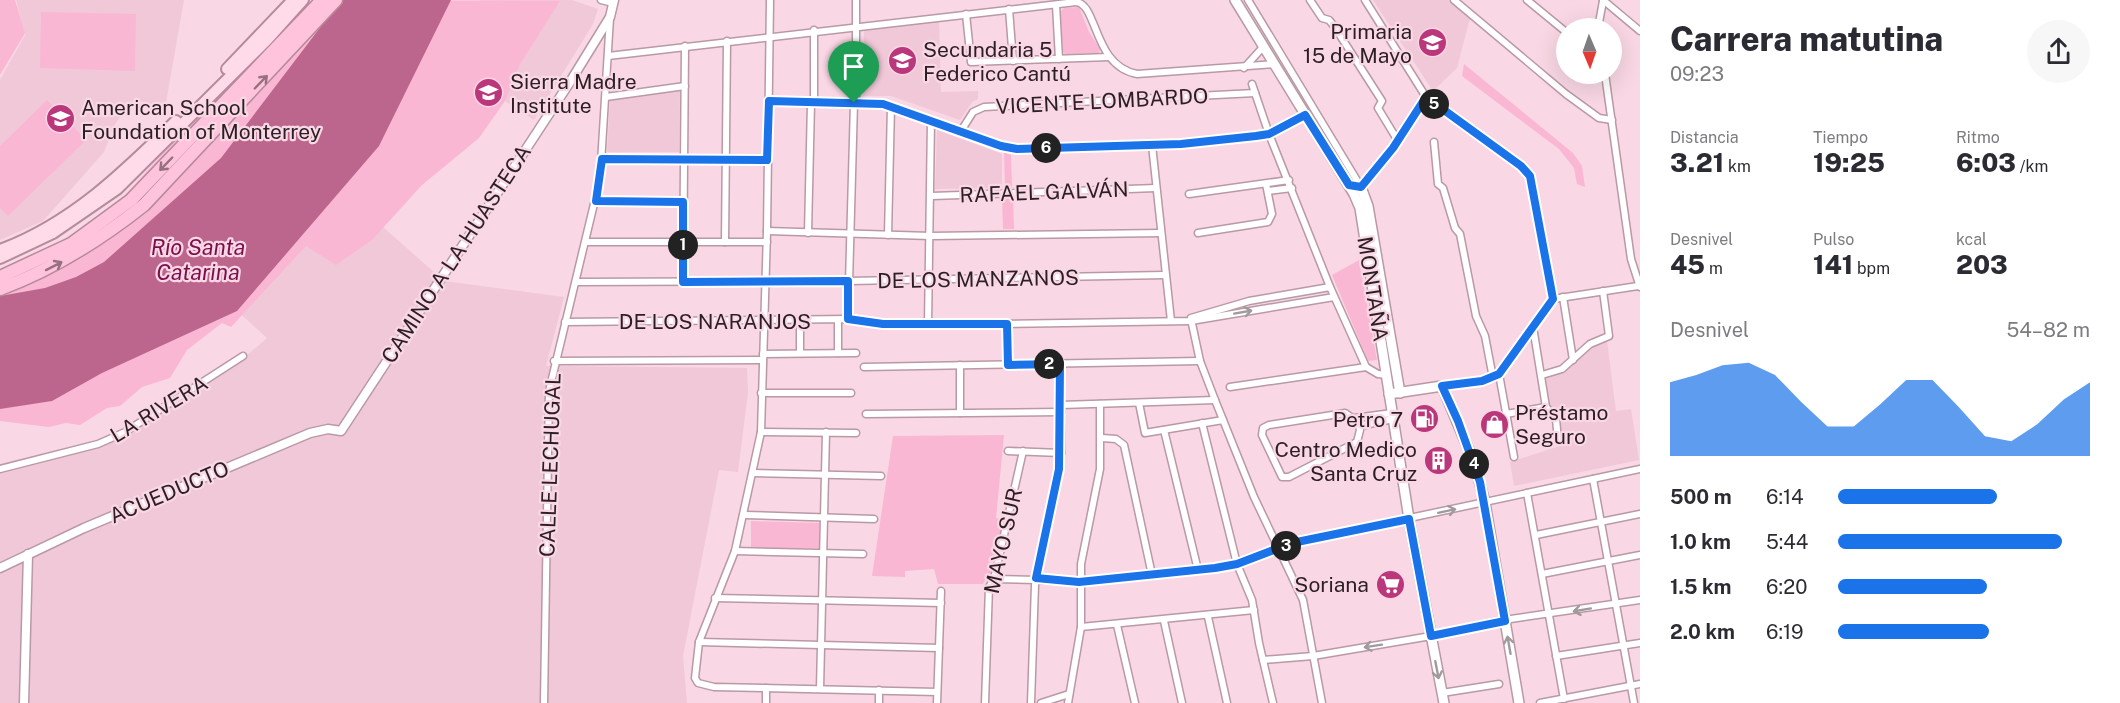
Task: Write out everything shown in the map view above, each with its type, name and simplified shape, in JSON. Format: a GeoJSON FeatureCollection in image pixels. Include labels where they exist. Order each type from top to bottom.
{"type":"FeatureCollection","features":[{"type":"Feature","properties":{"kind":"highway"},"geometry":{"type":"LineString","coordinates":[[0,277],[71,244],[131,200],[322,0]]}},
{"type":"Feature","properties":{"kind":"highway"},"geometry":{"type":"LineString","coordinates":[[0,289],[61,262],[112,230],[144,205],[336,0]]}},
{"type":"Feature","properties":{"kind":"main road"},"geometry":{"type":"LineString","coordinates":[[0,250],[64,218],[119,176],[293,0]]}},
{"type":"Feature","properties":{"kind":"main road"},"geometry":{"type":"LineString","coordinates":[[0,258],[53,233],[90,210],[117,189],[268,39],[303,0]]}},
{"type":"Feature","properties":{"kind":"main road","name":"MONTAÑA"},"geometry":{"type":"LineString","coordinates":[[1235,0],[1261,31],[1264,46],[1305,115],[1368,206],[1400,393]]}},
{"type":"Feature","properties":{"kind":"main road","name":"MONTAÑA"},"geometry":{"type":"LineString","coordinates":[[1355,189],[1360,208],[1409,519],[1443,698]]}},
{"type":"Feature","properties":{"kind":"main road"},"geometry":{"type":"LineString","coordinates":[[1382,344],[1392,343]]}},
{"type":"Feature","properties":{"kind":"main road"},"geometry":{"type":"LineString","coordinates":[[1389,394],[1442,386],[1475,465],[1485,503],[1519,703]]}},
{"type":"Feature","properties":{"kind":"street"},"geometry":{"type":"LineString","coordinates":[[601,0],[614,1],[610,17]]}},
{"type":"Feature","properties":{"kind":"street"},"geometry":{"type":"LineString","coordinates":[[770,0],[767,242],[761,432],[735,551],[699,642],[694,670],[698,683],[714,687],[937,692]]}},
{"type":"Feature","properties":{"kind":"street"},"geometry":{"type":"LineString","coordinates":[[848,319],[849,234],[858,25],[856,0]]}},
{"type":"Feature","properties":{"kind":"street","name":"MONTAÑA"},"geometry":{"type":"LineString","coordinates":[[1248,0],[1261,31],[1355,189]]}},
{"type":"Feature","properties":{"kind":"street"},"geometry":{"type":"LineString","coordinates":[[1310,0],[1322,18],[1329,20],[1334,26],[1398,141]]}},
{"type":"Feature","properties":{"kind":"street"},"geometry":{"type":"LineString","coordinates":[[1365,0],[1426,97],[1521,166],[1530,176],[1553,299]]}},
{"type":"Feature","properties":{"kind":"street"},"geometry":{"type":"LineString","coordinates":[[1454,0],[1462,3],[1582,107],[1599,118],[1612,120]]}},
{"type":"Feature","properties":{"kind":"street"},"geometry":{"type":"LineString","coordinates":[[1527,0],[1556,24]]}},
{"type":"Feature","properties":{"kind":"street"},"geometry":{"type":"LineString","coordinates":[[1600,18],[1603,0],[1640,31]]}},
{"type":"Feature","properties":{"kind":"street"},"geometry":{"type":"LineString","coordinates":[[608,56],[814,30],[1076,2],[1084,4],[1109,57],[1118,67],[1137,74],[1275,64]]}},
{"type":"Feature","properties":{"kind":"street"},"geometry":{"type":"LineString","coordinates":[[1056,5],[1059,59]]}},
{"type":"Feature","properties":{"kind":"street"},"geometry":{"type":"LineString","coordinates":[[1009,9],[1013,61]]}},
{"type":"Feature","properties":{"kind":"street"},"geometry":{"type":"LineString","coordinates":[[966,14],[971,62],[1109,57]]}},
{"type":"Feature","properties":{"kind":"street","name":"CALLE LECHUGAL"},"geometry":{"type":"LineString","coordinates":[[544,703],[548,411],[554,361],[596,201],[602,159],[610,17]]}},
{"type":"Feature","properties":{"kind":"street","name":"CAMINO A LA HUASTECA"},"geometry":{"type":"LineString","coordinates":[[341,431],[610,17]]}},
{"type":"Feature","properties":{"kind":"street"},"geometry":{"type":"LineString","coordinates":[[808,233],[814,30]]}},
{"type":"Feature","properties":{"kind":"street"},"geometry":{"type":"LineString","coordinates":[[725,242],[724,160],[727,41]]}},
{"type":"Feature","properties":{"kind":"street"},"geometry":{"type":"LineString","coordinates":[[683,282],[686,46]]}},
{"type":"Feature","properties":{"kind":"street"},"geometry":{"type":"LineString","coordinates":[[1243,68],[1264,46]]}},
{"type":"Feature","properties":{"kind":"street"},"geometry":{"type":"LineString","coordinates":[[1252,84],[1269,134],[1334,297],[1366,367]]}},
{"type":"Feature","properties":{"kind":"street"},"geometry":{"type":"LineString","coordinates":[[1442,386],[1492,378],[1499,374],[1553,299],[1639,286],[1631,259],[1607,84]]}},
{"type":"Feature","properties":{"kind":"street"},"geometry":{"type":"LineString","coordinates":[[606,97],[685,86]]}},
{"type":"Feature","properties":{"kind":"street","name":"VICENTE LOMBARDO"},"geometry":{"type":"LineString","coordinates":[[961,131],[973,112],[984,107],[1255,93]]}},
{"type":"Feature","properties":{"kind":"street"},"geometry":{"type":"LineString","coordinates":[[1355,189],[1398,141],[1426,97]]}},
{"type":"Feature","properties":{"kind":"street"},"geometry":{"type":"LineString","coordinates":[[769,101],[891,106],[1017,149],[1152,146],[1269,134],[1305,115]]}},
{"type":"Feature","properties":{"kind":"street"},"geometry":{"type":"LineString","coordinates":[[888,235],[891,106]]}},
{"type":"Feature","properties":{"kind":"street"},"geometry":{"type":"LineString","coordinates":[[928,325],[932,236],[931,120]]}},
{"type":"Feature","properties":{"kind":"street"},"geometry":{"type":"LineString","coordinates":[[1434,142],[1441,186],[1460,234],[1476,316],[1485,336],[1492,378]]}},
{"type":"Feature","properties":{"kind":"street"},"geometry":{"type":"LineString","coordinates":[[1152,146],[1171,321]]}},
{"type":"Feature","properties":{"kind":"street"},"geometry":{"type":"LineString","coordinates":[[602,159],[767,160]]}},
{"type":"Feature","properties":{"kind":"street"},"geometry":{"type":"LineString","coordinates":[[1267,188],[1289,180]]}},
{"type":"Feature","properties":{"kind":"street","name":"RAFAEL GALVÁN"},"geometry":{"type":"LineString","coordinates":[[932,196],[1156,188]]}},
{"type":"Feature","properties":{"kind":"street"},"geometry":{"type":"LineString","coordinates":[[1198,233],[1268,222],[1272,214],[1267,188]]}},
{"type":"Feature","properties":{"kind":"street"},"geometry":{"type":"LineString","coordinates":[[1189,194],[1292,188]]}},
{"type":"Feature","properties":{"kind":"street"},"geometry":{"type":"LineString","coordinates":[[596,201],[683,202]]}},
{"type":"Feature","properties":{"kind":"street"},"geometry":{"type":"LineString","coordinates":[[767,231],[932,236],[1161,233]]}},
{"type":"Feature","properties":{"kind":"street"},"geometry":{"type":"LineString","coordinates":[[586,242],[767,242]]}},
{"type":"Feature","properties":{"kind":"street","name":"DE LOS MANZANOS"},"geometry":{"type":"LineString","coordinates":[[576,282],[766,282],[1165,275]]}},
{"type":"Feature","properties":{"kind":"street"},"geometry":{"type":"LineString","coordinates":[[1189,320],[1249,301],[1330,287]]}},
{"type":"Feature","properties":{"kind":"street"},"geometry":{"type":"LineString","coordinates":[[1542,375],[1562,369],[1590,344],[1609,336],[1603,291]]}},
{"type":"Feature","properties":{"kind":"street"},"geometry":{"type":"LineString","coordinates":[[1189,320],[1334,297]]}},
{"type":"Feature","properties":{"kind":"street"},"geometry":{"type":"LineString","coordinates":[[1563,297],[1573,360]]}},
{"type":"Feature","properties":{"kind":"street","name":"DE LOS NARANJOS"},"geometry":{"type":"LineString","coordinates":[[565,322],[848,319],[928,325],[1189,320]]}},
{"type":"Feature","properties":{"kind":"street"},"geometry":{"type":"LineString","coordinates":[[838,320],[838,353]]}},
{"type":"Feature","properties":{"kind":"street"},"geometry":{"type":"LineString","coordinates":[[1189,320],[1200,361],[1254,497],[1303,600],[1322,703]]}},
{"type":"Feature","properties":{"kind":"street"},"geometry":{"type":"LineString","coordinates":[[800,321],[800,353]]}},
{"type":"Feature","properties":{"kind":"street"},"geometry":{"type":"LineString","coordinates":[[1007,324],[1008,365]]}},
{"type":"Feature","properties":{"kind":"street"},"geometry":{"type":"LineString","coordinates":[[1533,327],[1546,407],[1556,419],[1558,440]]}},
{"type":"Feature","properties":{"kind":"street"},"geometry":{"type":"LineString","coordinates":[[554,361],[856,353]]}},
{"type":"Feature","properties":{"kind":"street","name":"LA RIVERA"},"geometry":{"type":"LineString","coordinates":[[0,469],[40,460],[107,440],[125,432],[243,356]]}},
{"type":"Feature","properties":{"kind":"street"},"geometry":{"type":"LineString","coordinates":[[864,367],[1200,361]]}},
{"type":"Feature","properties":{"kind":"street"},"geometry":{"type":"LineString","coordinates":[[1031,703],[1036,578],[1061,453],[1060,364]]}},
{"type":"Feature","properties":{"kind":"street"},"geometry":{"type":"LineString","coordinates":[[960,365],[960,413]]}},
{"type":"Feature","properties":{"kind":"street"},"geometry":{"type":"LineString","coordinates":[[1230,387],[1366,367],[1386,375],[1397,374]]}},
{"type":"Feature","properties":{"kind":"street"},"geometry":{"type":"LineString","coordinates":[[1499,374],[1514,457]]}},
{"type":"Feature","properties":{"kind":"street"},"geometry":{"type":"LineString","coordinates":[[761,393],[851,393]]}},
{"type":"Feature","properties":{"kind":"street"},"geometry":{"type":"LineString","coordinates":[[866,414],[1061,409],[1100,404],[1215,400]]}},
{"type":"Feature","properties":{"kind":"street"},"geometry":{"type":"LineString","coordinates":[[1139,403],[1143,432],[1224,420]]}},
{"type":"Feature","properties":{"kind":"street"},"geometry":{"type":"LineString","coordinates":[[1068,703],[1081,627],[1079,582],[1084,542],[1099,478],[1102,438],[1100,404]]}},
{"type":"Feature","properties":{"kind":"street"},"geometry":{"type":"LineString","coordinates":[[1506,414],[1546,407]]}},
{"type":"Feature","properties":{"kind":"street"},"geometry":{"type":"LineString","coordinates":[[1355,418],[1360,426],[1359,439],[1353,445],[1289,477],[1279,474],[1262,435],[1263,428],[1269,425],[1345,413],[1355,418],[1393,416]]}},
{"type":"Feature","properties":{"kind":"street"},"geometry":{"type":"LineString","coordinates":[[1360,426],[1393,416]]}},
{"type":"Feature","properties":{"kind":"street"},"geometry":{"type":"LineString","coordinates":[[1202,423],[1237,564],[1249,591],[1254,610],[1273,703]]}},
{"type":"Feature","properties":{"kind":"street","name":"ACUEDUCTO"},"geometry":{"type":"LineString","coordinates":[[0,568],[310,433],[328,429],[341,431]]}},
{"type":"Feature","properties":{"kind":"street"},"geometry":{"type":"LineString","coordinates":[[1164,430],[1198,570]]}},
{"type":"Feature","properties":{"kind":"street"},"geometry":{"type":"LineString","coordinates":[[761,432],[856,433]]}},
{"type":"Feature","properties":{"kind":"street"},"geometry":{"type":"LineString","coordinates":[[820,689],[826,432]]}},
{"type":"Feature","properties":{"kind":"street"},"geometry":{"type":"LineString","coordinates":[[1102,438],[1116,439],[1124,446],[1152,574]]}},
{"type":"Feature","properties":{"kind":"street"},"geometry":{"type":"LineString","coordinates":[[1008,451],[1061,453]]}},
{"type":"Feature","properties":{"kind":"street","name":"MAYO SUR"},"geometry":{"type":"LineString","coordinates":[[985,703],[989,587],[994,579],[1023,451]]}},
{"type":"Feature","properties":{"kind":"street"},"geometry":{"type":"LineString","coordinates":[[994,579],[1036,578],[1079,582],[1237,564],[1278,548],[1640,469]]}},
{"type":"Feature","properties":{"kind":"street"},"geometry":{"type":"LineString","coordinates":[[753,473],[881,476]]}},
{"type":"Feature","properties":{"kind":"street"},"geometry":{"type":"LineString","coordinates":[[1593,479],[1634,703]]}},
{"type":"Feature","properties":{"kind":"street"},"geometry":{"type":"LineString","coordinates":[[1527,493],[1564,699]]}},
{"type":"Feature","properties":{"kind":"street"},"geometry":{"type":"LineString","coordinates":[[1536,535],[1640,514]]}},
{"type":"Feature","properties":{"kind":"street"},"geometry":{"type":"LineString","coordinates":[[744,515],[874,519]]}},
{"type":"Feature","properties":{"kind":"street"},"geometry":{"type":"LineString","coordinates":[[735,551],[863,554]]}},
{"type":"Feature","properties":{"kind":"street"},"geometry":{"type":"LineString","coordinates":[[24,703],[28,554]]}},
{"type":"Feature","properties":{"kind":"street"},"geometry":{"type":"LineString","coordinates":[[1542,574],[1640,555]]}},
{"type":"Feature","properties":{"kind":"street"},"geometry":{"type":"LineString","coordinates":[[937,703],[941,591]]}},
{"type":"Feature","properties":{"kind":"street"},"geometry":{"type":"LineString","coordinates":[[715,598],[940,603]]}},
{"type":"Feature","properties":{"kind":"street"},"geometry":{"type":"LineString","coordinates":[[1263,660],[1313,656],[1505,621],[1640,600]]}},
{"type":"Feature","properties":{"kind":"street"},"geometry":{"type":"LineString","coordinates":[[1081,627],[1208,617],[1254,610]]}},
{"type":"Feature","properties":{"kind":"street"},"geometry":{"type":"LineString","coordinates":[[1208,617],[1227,703]]}},
{"type":"Feature","properties":{"kind":"street"},"geometry":{"type":"LineString","coordinates":[[1164,621],[1182,703]]}},
{"type":"Feature","properties":{"kind":"street"},"geometry":{"type":"LineString","coordinates":[[1117,625],[1135,703]]}},
{"type":"Feature","properties":{"kind":"street"},"geometry":{"type":"LineString","coordinates":[[699,642],[939,648]]}},
{"type":"Feature","properties":{"kind":"street"},"geometry":{"type":"LineString","coordinates":[[1556,656],[1640,643]]}},
{"type":"Feature","properties":{"kind":"street"},"geometry":{"type":"LineString","coordinates":[[1443,698],[1499,684]]}},
{"type":"Feature","properties":{"kind":"street"},"geometry":{"type":"LineString","coordinates":[[1540,703],[1640,684]]}},
{"type":"Feature","properties":{"kind":"street"},"geometry":{"type":"LineString","coordinates":[[766,688],[766,703]]}},
{"type":"Feature","properties":{"kind":"street"},"geometry":{"type":"LineString","coordinates":[[879,690],[879,703]]}},
{"type":"Feature","properties":{"kind":"street"},"geometry":{"type":"LineString","coordinates":[[1041,703],[1069,694]]}},
{"type":"Feature","properties":{"kind":"shaded area"},"geometry":{"type":"Polygon","coordinates":[[[0,0],[15,0],[25,33],[0,75],[0,0]]]}},
{"type":"Feature","properties":{"kind":"shaded area","name":"American School Foundation of Monterrey"},"geometry":{"type":"Polygon","coordinates":[[[16,0],[184,0],[164,114],[135,98],[115,124],[104,152],[43,221],[0,240],[0,80],[25,35],[16,0]]]}},
{"type":"Feature","properties":{"kind":"shaded area"},"geometry":{"type":"Polygon","coordinates":[[[312,0],[560,1],[520,64],[505,101],[479,138],[422,185],[372,240],[336,265],[306,246],[231,327],[222,323],[187,350],[170,378],[142,387],[120,406],[107,408],[80,425],[66,423],[49,427],[0,421],[0,270],[52,247],[115,206],[180,135],[287,33],[312,0]]]}},
{"type":"Feature","properties":{"kind":"shaded area"},"geometry":{"type":"Polygon","coordinates":[[[480,0],[572,0],[598,9],[593,24],[534,120],[505,101],[480,0]]]}},
{"type":"Feature","properties":{"kind":"shaded area","name":"Primaria 15 de Mayo"},"geometry":{"type":"Polygon","coordinates":[[[1373,0],[1448,0],[1470,18],[1457,68],[1433,91],[1373,0]]]}},
{"type":"Feature","properties":{"kind":"shaded area"},"geometry":{"type":"Polygon","coordinates":[[[1079,7],[1089,32],[1101,50],[1098,53],[1065,54],[1063,52],[1060,12],[1064,8],[1079,7]]]}},
{"type":"Feature","properties":{"kind":"shaded area"},"geometry":{"type":"Polygon","coordinates":[[[41,12],[136,14],[135,71],[40,68],[41,12]]]}},
{"type":"Feature","properties":{"kind":"shaded area","name":"Secundaria 5 Federico Cantú"},"geometry":{"type":"Polygon","coordinates":[[[939,21],[941,92],[978,91],[978,99],[972,102],[960,120],[891,96],[863,96],[864,30],[939,21]]]}},
{"type":"Feature","properties":{"kind":"shaded area"},"geometry":{"type":"Polygon","coordinates":[[[1464,64],[1573,153],[1582,166],[1585,187],[1577,184],[1574,168],[1559,149],[1462,76],[1464,64]]]}},
{"type":"Feature","properties":{"kind":"shaded area"},"geometry":{"type":"Polygon","coordinates":[[[680,91],[679,152],[607,152],[610,99],[680,91]]]}},
{"type":"Feature","properties":{"kind":"shaded area"},"geometry":{"type":"Polygon","coordinates":[[[47,100],[86,140],[8,216],[0,208],[0,146],[47,100]]]}},
{"type":"Feature","properties":{"kind":"shaded area"},"geometry":{"type":"Polygon","coordinates":[[[937,130],[1002,154],[1002,188],[935,189],[937,130]]]}},
{"type":"Feature","properties":{"kind":"shaded area"},"geometry":{"type":"Polygon","coordinates":[[[1004,152],[1011,155],[1012,187],[1005,187],[1004,152]]]}},
{"type":"Feature","properties":{"kind":"shaded area"},"geometry":{"type":"Polygon","coordinates":[[[347,195],[444,281],[564,297],[546,366],[747,368],[748,393],[738,472],[719,470],[683,656],[687,703],[0,703],[0,468],[91,449],[246,356],[267,338],[237,311],[347,195]]]}},
{"type":"Feature","properties":{"kind":"shaded area"},"geometry":{"type":"Polygon","coordinates":[[[1002,196],[1013,196],[1014,229],[1003,229],[1002,196]]]}},
{"type":"Feature","properties":{"kind":"shaded area"},"geometry":{"type":"Polygon","coordinates":[[[1359,260],[1377,360],[1368,361],[1332,275],[1359,260]]]}},
{"type":"Feature","properties":{"kind":"shaded area"},"geometry":{"type":"Polygon","coordinates":[[[1607,341],[1616,411],[1631,409],[1639,460],[1514,486],[1510,462],[1563,445],[1559,416],[1550,409],[1545,375],[1561,371],[1595,344],[1607,341]]]}},
{"type":"Feature","properties":{"kind":"shaded area"},"geometry":{"type":"Polygon","coordinates":[[[1004,435],[996,518],[1004,519],[992,574],[987,576],[983,584],[938,584],[934,569],[905,571],[905,577],[872,576],[893,436],[1004,435]]]}},
{"type":"Feature","properties":{"kind":"shaded area"},"geometry":{"type":"Polygon","coordinates":[[[751,521],[819,523],[820,548],[751,548],[751,521]]]}},
{"type":"Feature","properties":{"kind":"water","name":"Río Santa Catarina"},"geometry":{"type":"Polygon","coordinates":[[[341,0],[451,0],[379,146],[237,311],[102,373],[52,401],[0,409],[0,296],[45,288],[76,277],[104,262],[221,158],[341,0]]]}},
{"type":"Feature","properties":{"kind":"place","name":"Primaria 15 de Mayo"},"geometry":{"type":"Point","coordinates":[1433,43]}},
{"type":"Feature","properties":{"kind":"place","name":"Secundaria 5 Federico Cantú"},"geometry":{"type":"Point","coordinates":[902,61]}},
{"type":"Feature","properties":{"kind":"place","name":"Sierra Madre Institute"},"geometry":{"type":"Point","coordinates":[489,93]}},
{"type":"Feature","properties":{"kind":"place","name":"American School Foundation of Monterrey"},"geometry":{"type":"Point","coordinates":[60,119]}},
{"type":"Feature","properties":{"kind":"place","name":"Petro 7"},"geometry":{"type":"Point","coordinates":[1424,419]}},
{"type":"Feature","properties":{"kind":"place","name":"Préstamo Seguro"},"geometry":{"type":"Point","coordinates":[1494,424]}},
{"type":"Feature","properties":{"kind":"place","name":"Centro Medico Santa Cruz"},"geometry":{"type":"Point","coordinates":[1438,461]}},
{"type":"Feature","properties":{"kind":"place","name":"Soriana"},"geometry":{"type":"Point","coordinates":[1390,584]}},
{"type":"Feature","properties":{"kind":"route"},"geometry":{"type":"LineString","coordinates":[[1426,97],[1460,124],[1521,166],[1527,171],[1533,185],[1553,299],[1499,374],[1482,381],[1442,386],[1458,421],[1480,482],[1505,621],[1431,636],[1409,519],[1292,543],[1237,564],[1215,568],[1079,582],[1036,578],[1061,453],[1060,364],[1008,365],[1007,324],[883,324],[848,319],[848,281],[683,282],[683,202],[596,201],[602,159],[767,160],[769,101],[854,103],[891,106],[1001,146],[1017,149],[1181,144],[1256,136],[1269,134],[1305,115],[1349,185],[1361,187],[1393,148],[1426,97]]}}]}
